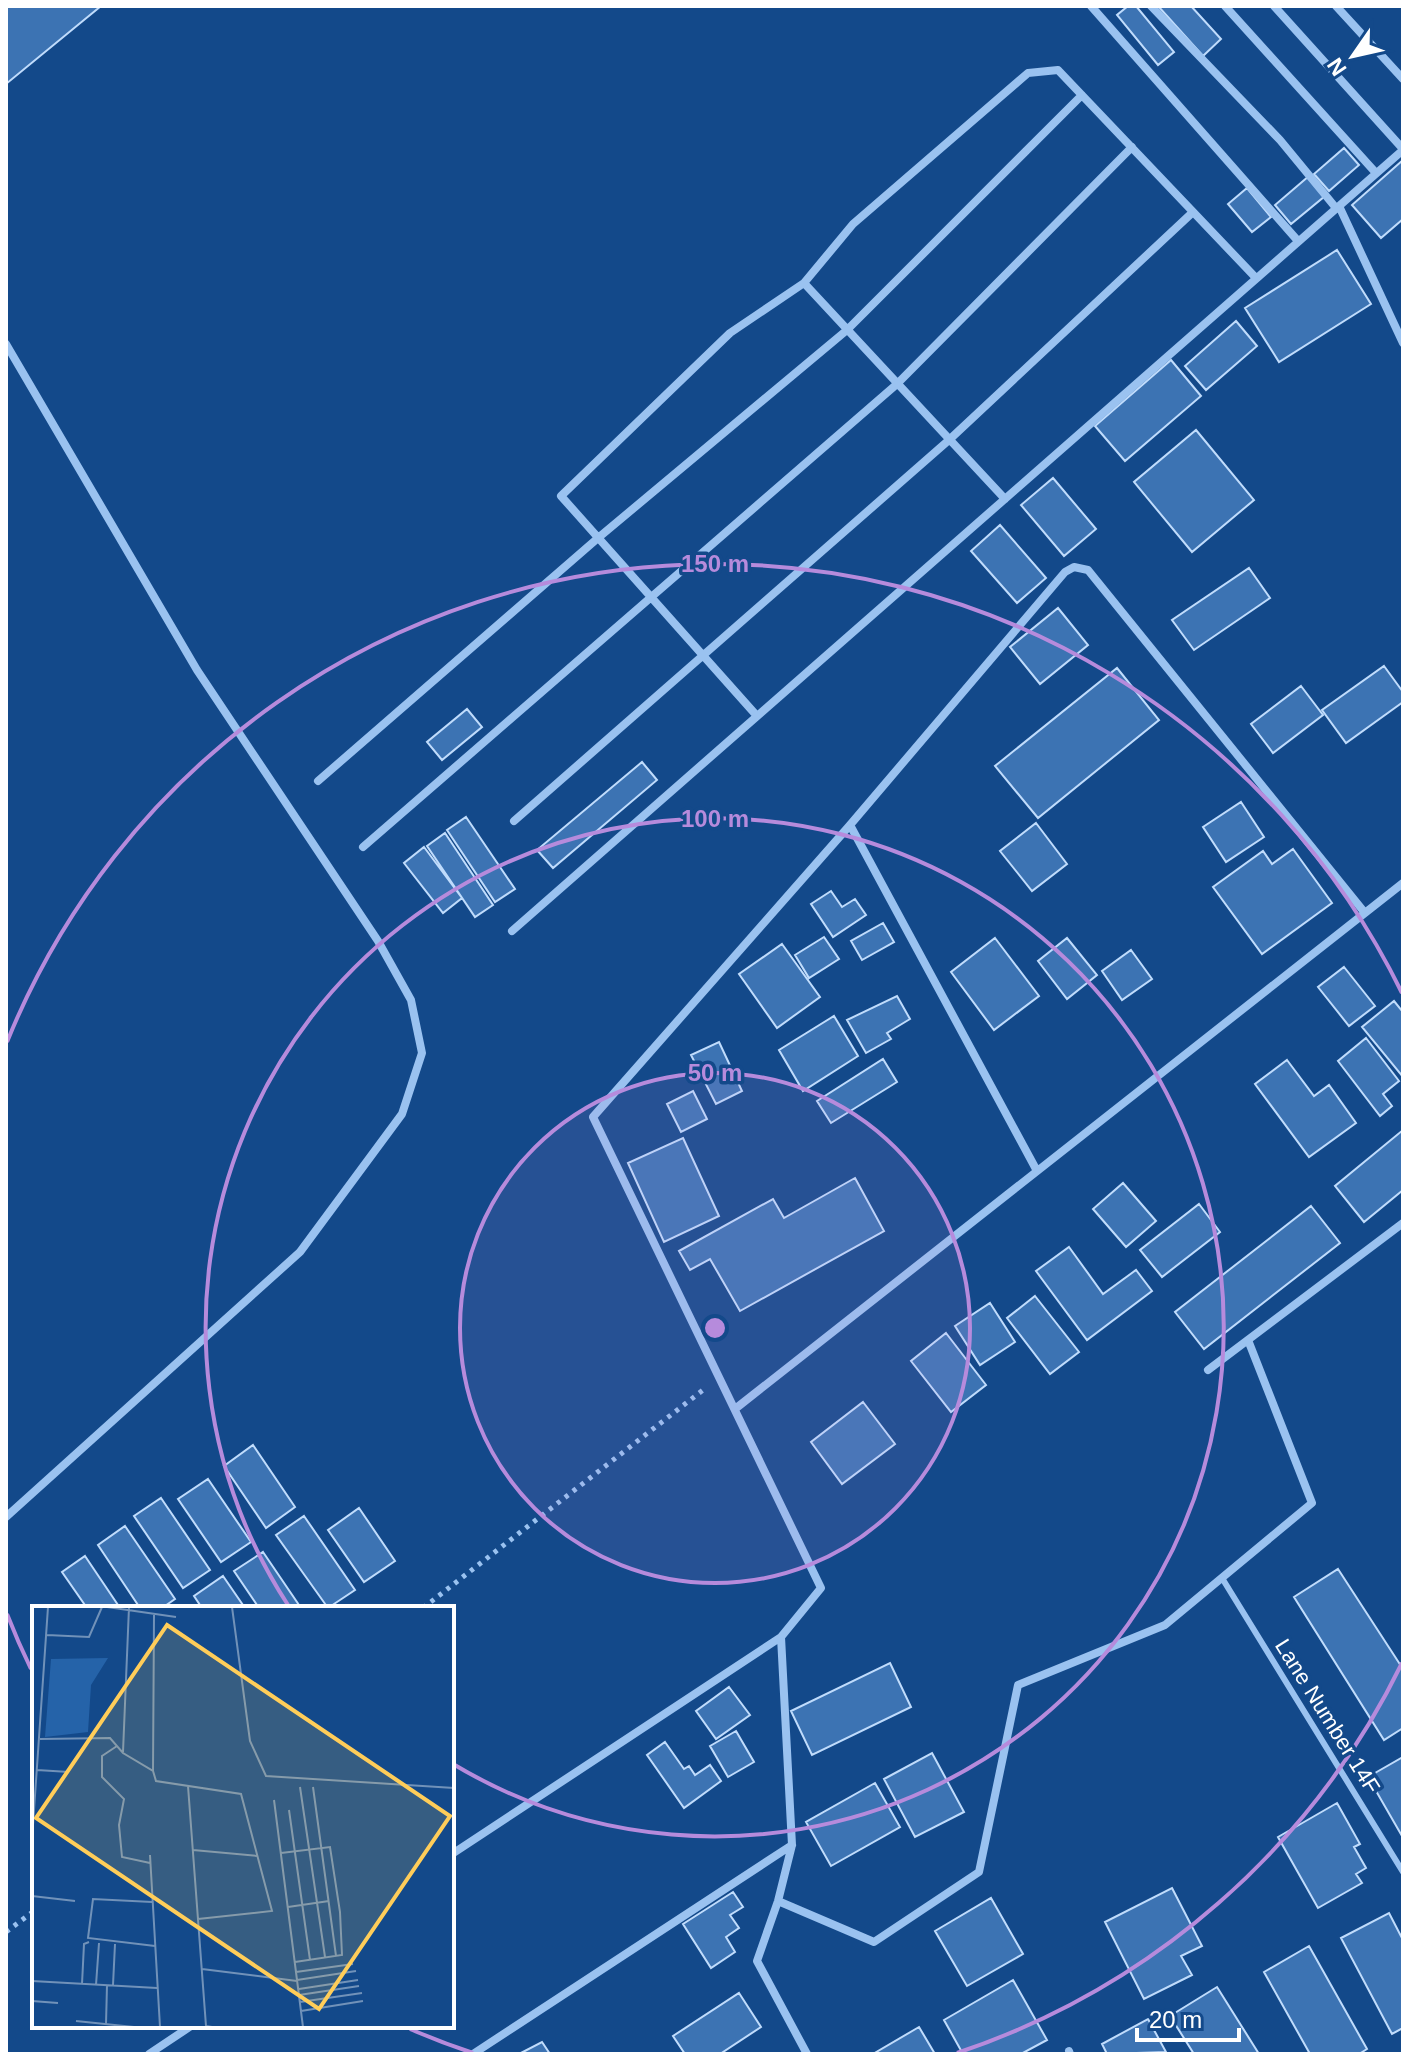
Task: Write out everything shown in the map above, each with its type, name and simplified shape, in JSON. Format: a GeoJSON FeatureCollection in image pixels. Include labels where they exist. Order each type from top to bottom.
{"type":"FeatureCollection","features":[{"type":"Feature","properties":{"kind":"street"},"geometry":{"type":"LineString","coordinates":[[1091,6],[1298,241]]}},
{"type":"Feature","properties":{"kind":"street"},"geometry":{"type":"LineString","coordinates":[[1151,6],[1280,140],[1338,207],[1403,343]]}},
{"type":"Feature","properties":{"kind":"street"},"geometry":{"type":"LineString","coordinates":[[1225,6],[1376,173]]}},
{"type":"Feature","properties":{"kind":"street"},"geometry":{"type":"LineString","coordinates":[[512,931],[1403,149],[1274,6]]}},
{"type":"Feature","properties":{"kind":"street"},"geometry":{"type":"LineString","coordinates":[[1336,6],[1403,79]]}},
{"type":"Feature","properties":{"kind":"street"},"geometry":{"type":"LineString","coordinates":[[757,716],[561,496],[730,333],[804,283],[853,224],[1028,73],[1058,70],[1256,278]]}},
{"type":"Feature","properties":{"kind":"street"},"geometry":{"type":"LineString","coordinates":[[318,781],[598,538],[847,330],[1082,95]]}},
{"type":"Feature","properties":{"kind":"street"},"geometry":{"type":"LineString","coordinates":[[363,847],[897,384],[1132,147]]}},
{"type":"Feature","properties":{"kind":"street"},"geometry":{"type":"LineString","coordinates":[[514,821],[949,440],[1193,212]]}},
{"type":"Feature","properties":{"kind":"street"},"geometry":{"type":"LineString","coordinates":[[804,283],[1005,499]]}},
{"type":"Feature","properties":{"kind":"street"},"geometry":{"type":"LineString","coordinates":[[6,344],[197,670],[378,941],[411,1000],[422,1053],[402,1114],[300,1252],[6,1517]]}},
{"type":"Feature","properties":{"kind":"street"},"geometry":{"type":"LineString","coordinates":[[454,1853],[781,1637],[821,1588],[593,1117],[850,825],[1065,572],[1082,566],[1365,913]]}},
{"type":"Feature","properties":{"kind":"street"},"geometry":{"type":"LineString","coordinates":[[850,825],[1037,1171]]}},
{"type":"Feature","properties":{"kind":"street"},"geometry":{"type":"LineString","coordinates":[[735,1409],[1403,883]]}},
{"type":"Feature","properties":{"kind":"street"},"geometry":{"type":"LineString","coordinates":[[1208,1370],[1403,1223]]}},
{"type":"Feature","properties":{"kind":"street"},"geometry":{"type":"LineString","coordinates":[[778,1901],[874,1942],[979,1872],[1018,1685],[1165,1625],[1312,1503],[1248,1340]]}},
{"type":"Feature","properties":{"kind":"street"},"geometry":{"type":"LineString","coordinates":[[781,1637],[792,1845],[778,1901],[757,1961],[807,2054]]}},
{"type":"Feature","properties":{"kind":"street"},"geometry":{"type":"LineString","coordinates":[[473,2054],[792,1845]]}},
{"type":"Feature","properties":{"kind":"street"},"geometry":{"type":"LineString","coordinates":[[149,2054],[188,2028]]}},
{"type":"Feature","properties":{"kind":"lane","name":"Lane Number 14F"},"geometry":{"type":"LineString","coordinates":[[1222,1578],[1403,1872]]}},
{"type":"Feature","properties":{"kind":"path"},"geometry":{"type":"LineString","coordinates":[[426,1606],[719,1378]]}},
{"type":"Feature","properties":{"kind":"path"},"geometry":{"type":"LineString","coordinates":[[6,1932],[32,1912]]}},
{"type":"Feature","properties":{"kind":"building"},"geometry":{"type":"Polygon","coordinates":[[[6,6],[101,6],[6,84],[6,6]]]}},
{"type":"Feature","properties":{"kind":"building"},"geometry":{"type":"Polygon","coordinates":[[[1128,6],[1136,6],[1174,52],[1158,65],[1117,15],[1128,6]]]}},
{"type":"Feature","properties":{"kind":"building"},"geometry":{"type":"Polygon","coordinates":[[[1158,6],[1191,6],[1221,39],[1203,56],[1158,6]]]}},
{"type":"Feature","properties":{"kind":"building"},"geometry":{"type":"Polygon","coordinates":[[[1344,148],[1359,165],[1329,191],[1314,174],[1344,148]]]}},
{"type":"Feature","properties":{"kind":"building"},"geometry":{"type":"Polygon","coordinates":[[[1403,160],[1403,219],[1381,238],[1352,205],[1403,160]]]}},
{"type":"Feature","properties":{"kind":"building"},"geometry":{"type":"Polygon","coordinates":[[[1309,176],[1325,196],[1291,224],[1275,205],[1309,176]]]}},
{"type":"Feature","properties":{"kind":"building"},"geometry":{"type":"Polygon","coordinates":[[[1247,188],[1271,217],[1252,232],[1228,204],[1247,188]]]}},
{"type":"Feature","properties":{"kind":"building"},"geometry":{"type":"Polygon","coordinates":[[[1337,250],[1371,304],[1279,362],[1245,308],[1337,250]]]}},
{"type":"Feature","properties":{"kind":"building"},"geometry":{"type":"Polygon","coordinates":[[[1236,321],[1257,346],[1206,390],[1185,366],[1236,321]]]}},
{"type":"Feature","properties":{"kind":"building"},"geometry":{"type":"Polygon","coordinates":[[[1171,360],[1201,396],[1125,461],[1095,426],[1171,360]]]}},
{"type":"Feature","properties":{"kind":"building"},"geometry":{"type":"Polygon","coordinates":[[[1196,430],[1254,500],[1192,552],[1134,482],[1196,430]]]}},
{"type":"Feature","properties":{"kind":"building"},"geometry":{"type":"Polygon","coordinates":[[[1053,478],[1096,529],[1064,556],[1021,505],[1053,478]]]}},
{"type":"Feature","properties":{"kind":"building"},"geometry":{"type":"Polygon","coordinates":[[[1000,525],[1046,578],[1017,603],[971,551],[1000,525]]]}},
{"type":"Feature","properties":{"kind":"building"},"geometry":{"type":"Polygon","coordinates":[[[1249,568],[1270,598],[1194,650],[1172,620],[1249,568]]]}},
{"type":"Feature","properties":{"kind":"building"},"geometry":{"type":"Polygon","coordinates":[[[1058,608],[1088,645],[1040,684],[1010,647],[1058,608]]]}},
{"type":"Feature","properties":{"kind":"building"},"geometry":{"type":"Polygon","coordinates":[[[1384,666],[1403,692],[1403,702],[1346,743],[1322,710],[1384,666]]]}},
{"type":"Feature","properties":{"kind":"building"},"geometry":{"type":"Polygon","coordinates":[[[1117,668],[1159,720],[1038,818],[995,766],[1117,668]]]}},
{"type":"Feature","properties":{"kind":"building"},"geometry":{"type":"Polygon","coordinates":[[[1301,686],[1323,715],[1273,753],[1251,724],[1301,686]]]}},
{"type":"Feature","properties":{"kind":"building"},"geometry":{"type":"Polygon","coordinates":[[[467,709],[482,727],[442,760],[427,742],[467,709]]]}},
{"type":"Feature","properties":{"kind":"building"},"geometry":{"type":"Polygon","coordinates":[[[642,762],[657,780],[553,868],[537,850],[642,762]]]}},
{"type":"Feature","properties":{"kind":"building"},"geometry":{"type":"Polygon","coordinates":[[[1241,802],[1264,837],[1226,862],[1203,827],[1241,802]]]}},
{"type":"Feature","properties":{"kind":"building"},"geometry":{"type":"Polygon","coordinates":[[[466,817],[515,889],[495,902],[447,830],[466,817]]]}},
{"type":"Feature","properties":{"kind":"building"},"geometry":{"type":"Polygon","coordinates":[[[1036,823],[1067,864],[1032,891],[1000,851],[1036,823]]]}},
{"type":"Feature","properties":{"kind":"building"},"geometry":{"type":"Polygon","coordinates":[[[445,833],[493,905],[475,917],[427,846],[445,833]]]}},
{"type":"Feature","properties":{"kind":"building"},"geometry":{"type":"Polygon","coordinates":[[[424,847],[462,898],[443,913],[404,863],[424,847]]]}},
{"type":"Feature","properties":{"kind":"building"},"geometry":{"type":"Polygon","coordinates":[[[1293,849],[1332,903],[1262,954],[1213,887],[1263,851],[1272,864],[1293,849]]]}},
{"type":"Feature","properties":{"kind":"building"},"geometry":{"type":"Polygon","coordinates":[[[831,891],[842,907],[855,899],[866,915],[833,937],[811,904],[831,891]]]}},
{"type":"Feature","properties":{"kind":"building"},"geometry":{"type":"Polygon","coordinates":[[[883,923],[894,942],[862,960],[851,941],[883,923]]]}},
{"type":"Feature","properties":{"kind":"building"},"geometry":{"type":"Polygon","coordinates":[[[824,937],[839,959],[809,978],[795,955],[824,937]]]}},
{"type":"Feature","properties":{"kind":"building"},"geometry":{"type":"Polygon","coordinates":[[[995,938],[1039,996],[994,1030],[951,972],[995,938]]]}},
{"type":"Feature","properties":{"kind":"building"},"geometry":{"type":"Polygon","coordinates":[[[1067,938],[1097,975],[1067,999],[1038,961],[1067,938]]]}},
{"type":"Feature","properties":{"kind":"building"},"geometry":{"type":"Polygon","coordinates":[[[782,944],[820,997],[777,1028],[739,974],[782,944]]]}},
{"type":"Feature","properties":{"kind":"building"},"geometry":{"type":"Polygon","coordinates":[[[1131,950],[1152,979],[1122,1000],[1102,971],[1131,950]]]}},
{"type":"Feature","properties":{"kind":"building"},"geometry":{"type":"Polygon","coordinates":[[[1344,967],[1375,1006],[1349,1026],[1318,987],[1344,967]]]}},
{"type":"Feature","properties":{"kind":"building"},"geometry":{"type":"Polygon","coordinates":[[[897,996],[910,1019],[887,1033],[891,1039],[866,1053],[847,1020],[897,996]]]}},
{"type":"Feature","properties":{"kind":"building"},"geometry":{"type":"Polygon","coordinates":[[[1394,1001],[1403,1012],[1403,1077],[1362,1027],[1394,1001]]]}},
{"type":"Feature","properties":{"kind":"building"},"geometry":{"type":"Polygon","coordinates":[[[834,1016],[858,1056],[803,1091],[779,1050],[834,1016]]]}},
{"type":"Feature","properties":{"kind":"building"},"geometry":{"type":"Polygon","coordinates":[[[1366,1038],[1399,1081],[1383,1094],[1392,1106],[1380,1116],[1338,1061],[1366,1038]]]}},
{"type":"Feature","properties":{"kind":"building"},"geometry":{"type":"Polygon","coordinates":[[[719,1042],[742,1091],[716,1104],[691,1055],[719,1042]]]}},
{"type":"Feature","properties":{"kind":"building"},"geometry":{"type":"Polygon","coordinates":[[[883,1059],[897,1082],[831,1123],[817,1101],[883,1059]]]}},
{"type":"Feature","properties":{"kind":"building"},"geometry":{"type":"Polygon","coordinates":[[[1287,1060],[1314,1096],[1329,1085],[1356,1123],[1309,1157],[1255,1084],[1287,1060]]]}},
{"type":"Feature","properties":{"kind":"building"},"geometry":{"type":"Polygon","coordinates":[[[693,1091],[707,1119],[681,1132],[667,1104],[693,1091]]]}},
{"type":"Feature","properties":{"kind":"building"},"geometry":{"type":"Polygon","coordinates":[[[1403,1130],[1403,1190],[1364,1222],[1335,1186],[1403,1130]]]}},
{"type":"Feature","properties":{"kind":"building"},"geometry":{"type":"Polygon","coordinates":[[[683,1138],[719,1216],[664,1242],[628,1163],[683,1138]]]}},
{"type":"Feature","properties":{"kind":"building"},"geometry":{"type":"Polygon","coordinates":[[[855,1178],[884,1231],[740,1311],[710,1259],[690,1270],[679,1251],[773,1199],[784,1218],[855,1178]]]}},
{"type":"Feature","properties":{"kind":"building"},"geometry":{"type":"Polygon","coordinates":[[[1123,1183],[1156,1221],[1126,1247],[1093,1209],[1123,1183]]]}},
{"type":"Feature","properties":{"kind":"building"},"geometry":{"type":"Polygon","coordinates":[[[1199,1204],[1220,1232],[1162,1277],[1140,1250],[1199,1204]]]}},
{"type":"Feature","properties":{"kind":"building"},"geometry":{"type":"Polygon","coordinates":[[[1311,1206],[1340,1243],[1204,1349],[1175,1312],[1311,1206]]]}},
{"type":"Feature","properties":{"kind":"building"},"geometry":{"type":"Polygon","coordinates":[[[1069,1247],[1103,1294],[1136,1270],[1152,1291],[1087,1340],[1036,1271],[1069,1247]]]}},
{"type":"Feature","properties":{"kind":"building"},"geometry":{"type":"Polygon","coordinates":[[[1035,1296],[1079,1352],[1050,1374],[1007,1318],[1035,1296]]]}},
{"type":"Feature","properties":{"kind":"building"},"geometry":{"type":"Polygon","coordinates":[[[990,1303],[1015,1342],[980,1365],[955,1326],[990,1303]]]}},
{"type":"Feature","properties":{"kind":"building"},"geometry":{"type":"Polygon","coordinates":[[[946,1333],[986,1385],[951,1412],[911,1361],[946,1333]]]}},
{"type":"Feature","properties":{"kind":"building"},"geometry":{"type":"Polygon","coordinates":[[[863,1402],[895,1444],[842,1484],[811,1442],[863,1402]]]}},
{"type":"Feature","properties":{"kind":"building"},"geometry":{"type":"Polygon","coordinates":[[[253,1445],[295,1507],[266,1528],[224,1466],[253,1445]]]}},
{"type":"Feature","properties":{"kind":"building"},"geometry":{"type":"Polygon","coordinates":[[[208,1479],[251,1542],[221,1562],[178,1499],[208,1479]]]}},
{"type":"Feature","properties":{"kind":"building"},"geometry":{"type":"Polygon","coordinates":[[[161,1498],[210,1570],[183,1588],[134,1516],[161,1498]]]}},
{"type":"Feature","properties":{"kind":"building"},"geometry":{"type":"Polygon","coordinates":[[[359,1508],[395,1561],[364,1582],[328,1530],[359,1508]]]}},
{"type":"Feature","properties":{"kind":"building"},"geometry":{"type":"Polygon","coordinates":[[[304,1516],[355,1590],[327,1606],[276,1535],[304,1516]]]}},
{"type":"Feature","properties":{"kind":"building"},"geometry":{"type":"Polygon","coordinates":[[[125,1526],[175,1599],[165,1606],[139,1606],[98,1545],[125,1526]]]}},
{"type":"Feature","properties":{"kind":"building"},"geometry":{"type":"Polygon","coordinates":[[[263,1552],[300,1606],[258,1606],[234,1571],[263,1552]]]}},
{"type":"Feature","properties":{"kind":"building"},"geometry":{"type":"Polygon","coordinates":[[[85,1556],[119,1606],[86,1606],[62,1572],[85,1556]]]}},
{"type":"Feature","properties":{"kind":"building"},"geometry":{"type":"Polygon","coordinates":[[[1338,1569],[1403,1669],[1403,1728],[1384,1740],[1294,1597],[1338,1569]]]}},
{"type":"Feature","properties":{"kind":"building"},"geometry":{"type":"Polygon","coordinates":[[[223,1576],[244,1606],[201,1606],[194,1596],[223,1576]]]}},
{"type":"Feature","properties":{"kind":"building"},"geometry":{"type":"Polygon","coordinates":[[[890,1663],[911,1707],[812,1755],[791,1711],[890,1663]]]}},
{"type":"Feature","properties":{"kind":"building"},"geometry":{"type":"Polygon","coordinates":[[[729,1687],[750,1715],[716,1739],[696,1711],[729,1687]]]}},
{"type":"Feature","properties":{"kind":"building"},"geometry":{"type":"Polygon","coordinates":[[[736,1731],[754,1762],[728,1777],[710,1746],[736,1731]]]}},
{"type":"Feature","properties":{"kind":"building"},"geometry":{"type":"Polygon","coordinates":[[[665,1742],[684,1769],[689,1766],[695,1775],[710,1765],[721,1781],[684,1808],[647,1755],[665,1742]]]}},
{"type":"Feature","properties":{"kind":"building"},"geometry":{"type":"Polygon","coordinates":[[[932,1753],[964,1812],[915,1837],[884,1779],[932,1753]]]}},
{"type":"Feature","properties":{"kind":"building"},"geometry":{"type":"Polygon","coordinates":[[[1403,1757],[1403,1836],[1402,1836],[1368,1777],[1403,1757]]]}},
{"type":"Feature","properties":{"kind":"building"},"geometry":{"type":"Polygon","coordinates":[[[875,1783],[900,1827],[831,1866],[806,1822],[875,1783]]]}},
{"type":"Feature","properties":{"kind":"building"},"geometry":{"type":"Polygon","coordinates":[[[1337,1803],[1360,1844],[1354,1847],[1366,1868],[1356,1874],[1362,1883],[1318,1908],[1278,1837],[1337,1803]]]}},
{"type":"Feature","properties":{"kind":"building"},"geometry":{"type":"Polygon","coordinates":[[[1172,1888],[1202,1946],[1181,1956],[1192,1975],[1144,1999],[1105,1922],[1172,1888]]]}},
{"type":"Feature","properties":{"kind":"building"},"geometry":{"type":"Polygon","coordinates":[[[733,1892],[743,1907],[730,1915],[739,1928],[726,1937],[735,1952],[711,1968],[683,1924],[733,1892]]]}},
{"type":"Feature","properties":{"kind":"building"},"geometry":{"type":"Polygon","coordinates":[[[991,1898],[1023,1954],[967,1986],[935,1931],[991,1898]]]}},
{"type":"Feature","properties":{"kind":"building"},"geometry":{"type":"Polygon","coordinates":[[[1389,1913],[1403,1940],[1403,2028],[1392,2034],[1341,1938],[1389,1913]]]}},
{"type":"Feature","properties":{"kind":"building"},"geometry":{"type":"Polygon","coordinates":[[[1309,1946],[1367,2049],[1359,2054],[1310,2054],[1264,1972],[1309,1946]]]}},
{"type":"Feature","properties":{"kind":"building"},"geometry":{"type":"Polygon","coordinates":[[[1013,1980],[1047,2040],[1021,2054],[963,2054],[944,2020],[1013,1980]]]}},
{"type":"Feature","properties":{"kind":"building"},"geometry":{"type":"Polygon","coordinates":[[[1217,1987],[1259,2054],[1194,2054],[1170,2016],[1217,1987]]]}},
{"type":"Feature","properties":{"kind":"building"},"geometry":{"type":"Polygon","coordinates":[[[739,1993],[761,2027],[720,2054],[685,2054],[673,2036],[739,1993]]]}},
{"type":"Feature","properties":{"kind":"building"},"geometry":{"type":"Polygon","coordinates":[[[1148,2019],[1166,2052],[1107,2054],[1102,2044],[1148,2019]]]}},
{"type":"Feature","properties":{"kind":"building"},"geometry":{"type":"Polygon","coordinates":[[[919,2027],[935,2054],[873,2054],[919,2027]]]}},
{"type":"Feature","properties":{"kind":"building"},"geometry":{"type":"Polygon","coordinates":[[[542,2042],[550,2054],[519,2054],[542,2042]]]}}]}
